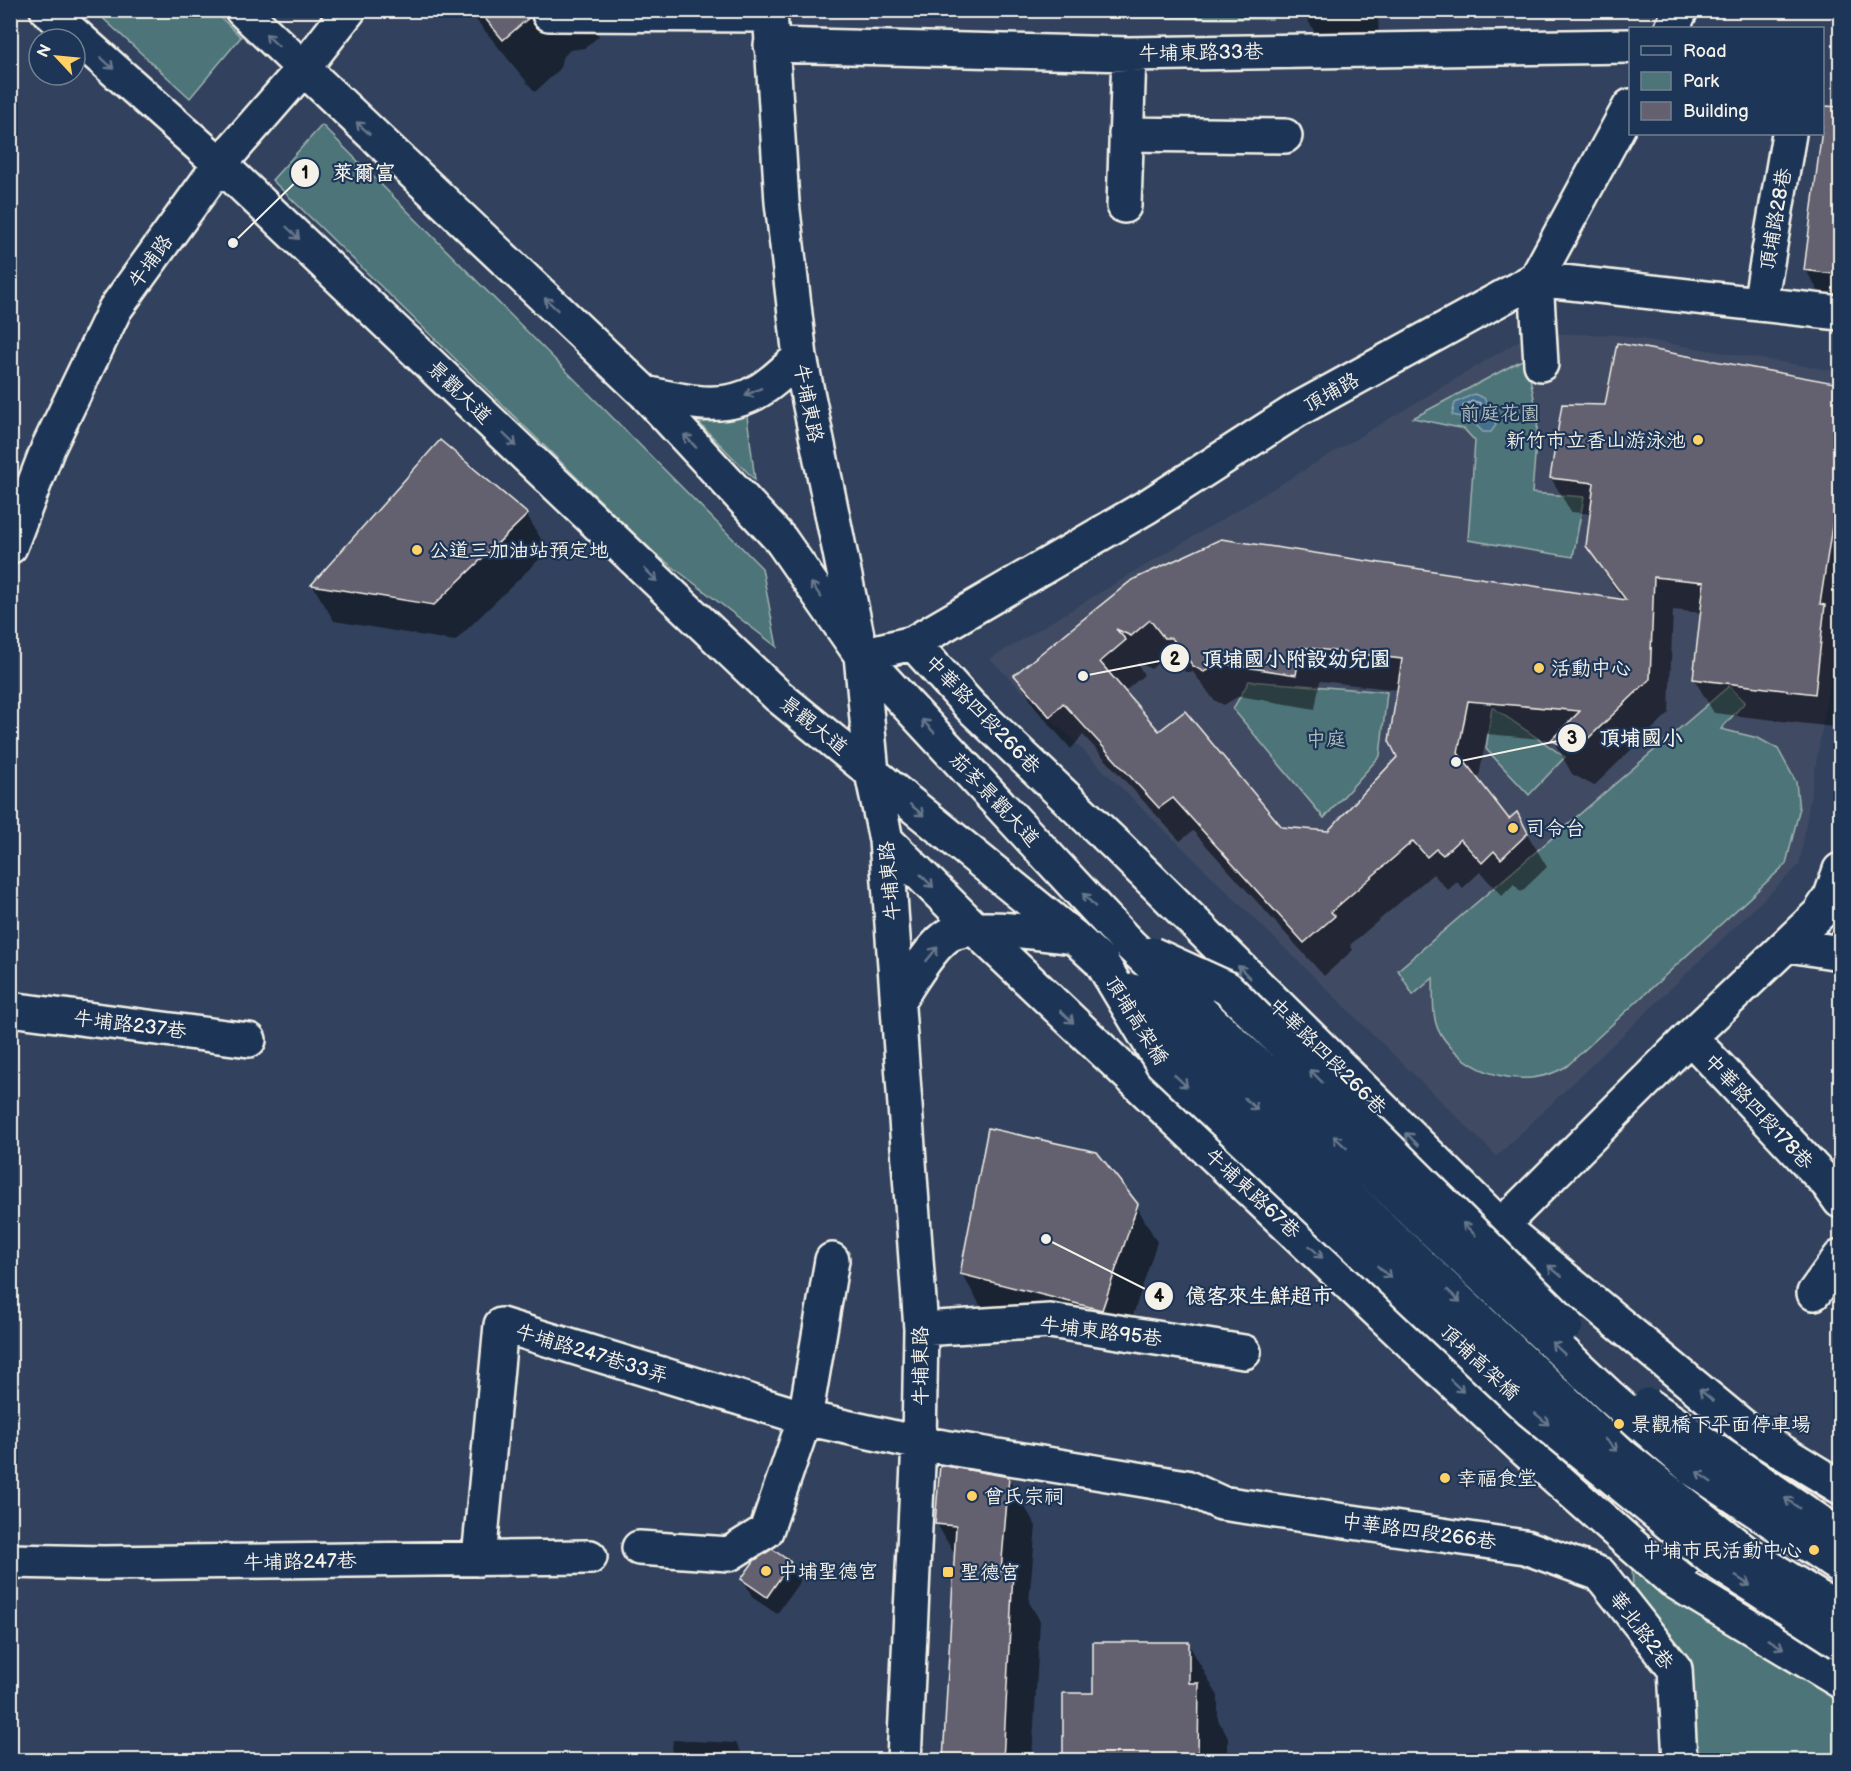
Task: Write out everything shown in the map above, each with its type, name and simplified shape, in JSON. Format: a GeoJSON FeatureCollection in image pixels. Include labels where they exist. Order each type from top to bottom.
{"type":"FeatureCollection","features":[{"type":"Feature","properties":{"kind":"street","name":"景觀大道"},"geometry":{"type":"LineString","coordinates":[[47,10],[220,164],[778,696],[873,773]]}},
{"type":"Feature","properties":{"kind":"street"},"geometry":{"type":"LineString","coordinates":[[242,10],[302,70],[645,393],[781,540],[861,655]]}},
{"type":"Feature","properties":{"kind":"street","name":"牛埔路"},"geometry":{"type":"LineString","coordinates":[[11,545],[48,448],[115,309],[220,164],[302,70],[349,10]]}},
{"type":"Feature","properties":{"kind":"street"},"geometry":{"type":"LineString","coordinates":[[1673,27],[1682,10]]}},
{"type":"Feature","properties":{"kind":"street","name":"牛埔東路33巷"},"geometry":{"type":"LineString","coordinates":[[549,14],[770,24],[1129,54],[1629,46]]}},
{"type":"Feature","properties":{"kind":"street","name":"牛埔東路"},"geometry":{"type":"LineString","coordinates":[[770,24],[782,202],[800,357],[861,655],[873,773],[886,840],[921,1329],[919,1443],[904,1761]]}},
{"type":"Feature","properties":{"kind":"street"},"geometry":{"type":"LineString","coordinates":[[1124,206],[1129,54]]}},
{"type":"Feature","properties":{"kind":"street"},"geometry":{"type":"LineString","coordinates":[[1541,364],[1536,279],[1629,108]]}},
{"type":"Feature","properties":{"kind":"street"},"geometry":{"type":"LineString","coordinates":[[1126,134],[1285,136]]}},
{"type":"Feature","properties":{"kind":"street","name":"頂埔路28巷"},"geometry":{"type":"LineString","coordinates":[[1760,304],[1790,135]]}},
{"type":"Feature","properties":{"kind":"street"},"geometry":{"type":"LineString","coordinates":[[1536,279],[1840,313]]}},
{"type":"Feature","properties":{"kind":"street","name":"頂埔路"},"geometry":{"type":"LineString","coordinates":[[861,655],[913,643],[1148,506],[1298,410],[1536,279]]}},
{"type":"Feature","properties":{"kind":"street"},"geometry":{"type":"LineString","coordinates":[[645,393],[694,404],[726,403],[759,391],[800,357]]}},
{"type":"Feature","properties":{"kind":"street","name":"中華路四段266巷"},"geometry":{"type":"LineString","coordinates":[[913,643],[970,706],[1116,845],[1501,1226],[1751,1433],[1840,1487]]}},
{"type":"Feature","properties":{"kind":"street","name":"茄苳景觀大道"},"geometry":{"type":"LineString","coordinates":[[861,655],[1128,943]]}},
{"type":"Feature","properties":{"kind":"street"},"geometry":{"type":"LineString","coordinates":[[873,773],[1074,937],[1102,963]]}},
{"type":"Feature","properties":{"kind":"street","name":"牛埔東路67巷"},"geometry":{"type":"LineString","coordinates":[[886,840],[976,930],[1524,1450],[1625,1539]]}},
{"type":"Feature","properties":{"kind":"street"},"geometry":{"type":"LineString","coordinates":[[1501,1226],[1690,1037],[1819,914],[1831,896],[1840,870]]}},
{"type":"Feature","properties":{"kind":"street"},"geometry":{"type":"LineString","coordinates":[[898,1001],[933,950],[953,933],[1009,930],[1074,937]]}},
{"type":"Feature","properties":{"kind":"street","name":"頂埔高架橋"},"geometry":{"type":"LineString","coordinates":[[1128,943],[1227,988],[1657,1412],[1840,1536]]}},
{"type":"Feature","properties":{"kind":"street","name":"頂埔高架橋"},"geometry":{"type":"LineString","coordinates":[[1128,943],[1609,1396],[1693,1469],[1840,1566]]}},
{"type":"Feature","properties":{"kind":"street"},"geometry":{"type":"LineString","coordinates":[[1789,945],[1840,953]]}},
{"type":"Feature","properties":{"kind":"street","name":"頂埔高架橋"},"geometry":{"type":"LineString","coordinates":[[1102,963],[1623,1456],[1745,1552],[1840,1611]]}},
{"type":"Feature","properties":{"kind":"street","name":"頂埔高架橋"},"geometry":{"type":"LineString","coordinates":[[1102,963],[1162,1063],[1530,1410],[1716,1562],[1840,1642]]}},
{"type":"Feature","properties":{"kind":"street","name":"牛埔路237巷"},"geometry":{"type":"LineString","coordinates":[[10,1009],[249,1040]]}},
{"type":"Feature","properties":{"kind":"street","name":"中華路四段178巷"},"geometry":{"type":"LineString","coordinates":[[1690,1037],[1836,1186]]}},
{"type":"Feature","properties":{"kind":"street"},"geometry":{"type":"LineString","coordinates":[[1814,1293],[1840,1257]]}},
{"type":"Feature","properties":{"kind":"street"},"geometry":{"type":"LineString","coordinates":[[639,1548],[729,1554],[766,1531],[805,1418],[832,1260]]}},
{"type":"Feature","properties":{"kind":"street","name":"牛埔東路95巷"},"geometry":{"type":"LineString","coordinates":[[921,1329],[1050,1321],[1244,1352]]}},
{"type":"Feature","properties":{"kind":"street","name":"牛埔路247巷33弄"},"geometry":{"type":"LineString","coordinates":[[479,1559],[501,1325],[805,1418]]}},
{"type":"Feature","properties":{"kind":"street","name":"中華路四段266巷"},"geometry":{"type":"LineString","coordinates":[[805,1418],[919,1443],[1186,1487],[1221,1503],[1525,1547],[1600,1574]]}},
{"type":"Feature","properties":{"kind":"street"},"geometry":{"type":"LineString","coordinates":[[1672,1580],[1767,1443]]}},
{"type":"Feature","properties":{"kind":"street"},"geometry":{"type":"LineString","coordinates":[[1600,1574],[1625,1539],[1672,1580],[1840,1681]]}},
{"type":"Feature","properties":{"kind":"street","name":"牛埔路247巷"},"geometry":{"type":"LineString","coordinates":[[10,1561],[103,1563],[590,1557]]}},
{"type":"Feature","properties":{"kind":"street","name":"華北路2巷"},"geometry":{"type":"LineString","coordinates":[[1600,1574],[1675,1669],[1680,1761]]}},
{"type":"Feature","properties":{"kind":"shaded area"},"geometry":{"type":"Polygon","coordinates":[[[1532,333],[1617,335],[1840,372],[1840,620],[1799,865],[1497,1156],[990,659],[1532,333]]]}},
{"type":"Feature","properties":{"kind":"green space"},"geometry":{"type":"Polygon","coordinates":[[[95,11],[214,11],[241,37],[190,98],[95,11]]]}},
{"type":"Feature","properties":{"kind":"green space"},"geometry":{"type":"Polygon","coordinates":[[[1124,11],[1272,11],[1272,19],[1124,18],[1124,11]]]}},
{"type":"Feature","properties":{"kind":"green space"},"geometry":{"type":"Polygon","coordinates":[[[322,125],[762,568],[777,647],[652,551],[272,180],[322,125]]]}},
{"type":"Feature","properties":{"kind":"green space","name":"前庭花園"},"geometry":{"type":"Polygon","coordinates":[[[1526,358],[1538,418],[1532,493],[1584,497],[1573,557],[1468,540],[1475,441],[1464,429],[1413,418],[1526,358]]]}},
{"type":"Feature","properties":{"kind":"green space"},"geometry":{"type":"Polygon","coordinates":[[[747,416],[755,480],[699,423],[747,416]]]}},
{"type":"Feature","properties":{"kind":"green space","name":"中庭"},"geometry":{"type":"Polygon","coordinates":[[[1249,681],[1387,692],[1380,756],[1324,818],[1233,709],[1249,681]]]}},
{"type":"Feature","properties":{"kind":"green space"},"geometry":{"type":"Polygon","coordinates":[[[1729,686],[1745,702],[1721,729],[1758,738],[1778,749],[1796,782],[1799,811],[1786,864],[1567,1066],[1551,1074],[1533,1078],[1515,1078],[1481,1069],[1465,1060],[1451,1048],[1437,1027],[1434,1014],[1433,978],[1413,995],[1398,970],[1729,686]]]}},
{"type":"Feature","properties":{"kind":"green space"},"geometry":{"type":"Polygon","coordinates":[[[1492,707],[1565,757],[1529,795],[1486,749],[1492,707]]]}},
{"type":"Feature","properties":{"kind":"green space"},"geometry":{"type":"Polygon","coordinates":[[[1632,1563],[1840,1698],[1840,1760],[1693,1760],[1633,1593],[1632,1563]]]}},
{"type":"Feature","properties":{"kind":"water"},"geometry":{"type":"Polygon","coordinates":[[[1474,394],[1484,398],[1496,425],[1491,432],[1483,432],[1470,419],[1452,415],[1455,403],[1474,394]]]}},
{"type":"Feature","properties":{"kind":"building"},"geometry":{"type":"Polygon","coordinates":[[[478,10],[531,10],[531,16],[503,40],[478,10]]]}},
{"type":"Feature","properties":{"kind":"building"},"geometry":{"type":"Polygon","coordinates":[[[1825,106],[1840,107],[1840,275],[1804,270],[1821,135],[1824,135],[1825,106]]]}},
{"type":"Feature","properties":{"kind":"building"},"geometry":{"type":"Polygon","coordinates":[[[1617,343],[1840,384],[1840,475],[1820,604],[1825,605],[1815,694],[1693,679],[1704,582],[1654,577],[1650,679],[1574,752],[1551,740],[1580,711],[1468,701],[1458,753],[1509,819],[1517,812],[1528,833],[1501,859],[1494,851],[1482,863],[1460,839],[1443,855],[1436,849],[1427,857],[1413,841],[1331,912],[1335,916],[1304,943],[1173,798],[1159,808],[1063,703],[1050,717],[1014,675],[1132,580],[1221,539],[1626,600],[1586,546],[1594,483],[1550,478],[1562,404],[1605,405],[1617,343]],[[1150,620],[1131,636],[1116,629],[1126,640],[1100,662],[1159,731],[1185,711],[1282,827],[1328,831],[1397,757],[1389,741],[1402,659],[1301,647],[1296,675],[1219,663],[1204,672],[1193,666],[1172,638],[1164,638],[1150,620]]]}},
{"type":"Feature","properties":{"kind":"building","name":"公道三加油站預定地"},"geometry":{"type":"Polygon","coordinates":[[[440,440],[528,514],[434,605],[311,585],[440,440]]]}},
{"type":"Feature","properties":{"kind":"building"},"geometry":{"type":"Polygon","coordinates":[[[988,1128],[1097,1152],[1138,1204],[1102,1310],[960,1274],[988,1128]]]}},
{"type":"Feature","properties":{"kind":"building"},"geometry":{"type":"Polygon","coordinates":[[[940,1465],[1009,1477],[1001,1571],[1013,1572],[1003,1761],[943,1761],[956,1526],[935,1524],[940,1465]]]}},
{"type":"Feature","properties":{"kind":"building"},"geometry":{"type":"Polygon","coordinates":[[[1782,1474],[1840,1509],[1840,1514],[1782,1474]]]}},
{"type":"Feature","properties":{"kind":"building","name":"中埔聖德宮"},"geometry":{"type":"Polygon","coordinates":[[[772,1549],[791,1562],[767,1597],[741,1579],[754,1561],[772,1549]]]}},
{"type":"Feature","properties":{"kind":"building"},"geometry":{"type":"Polygon","coordinates":[[[1093,1642],[1189,1642],[1189,1683],[1199,1683],[1198,1760],[1063,1761],[1063,1693],[1093,1693],[1093,1642]]]}},
{"type":"Feature","properties":{"kind":"place","name":"萊爾富"},"geometry":{"type":"Point","coordinates":[233,243]}},
{"type":"Feature","properties":{"kind":"place","name":"新竹市立香山游泳池"},"geometry":{"type":"Point","coordinates":[1698,440]}},
{"type":"Feature","properties":{"kind":"place","name":"公道三加油站預定地"},"geometry":{"type":"Point","coordinates":[417,550]}},
{"type":"Feature","properties":{"kind":"place","name":"活動中心"},"geometry":{"type":"Point","coordinates":[1539,668]}},
{"type":"Feature","properties":{"kind":"place","name":"頂埔國小附設幼兒園"},"geometry":{"type":"Point","coordinates":[1083,676]}},
{"type":"Feature","properties":{"kind":"place","name":"頂埔國小"},"geometry":{"type":"Point","coordinates":[1456,762]}},
{"type":"Feature","properties":{"kind":"place","name":"司令台"},"geometry":{"type":"Point","coordinates":[1513,828]}},
{"type":"Feature","properties":{"kind":"place","name":"億客來生鮮超市"},"geometry":{"type":"Point","coordinates":[1046,1239]}},
{"type":"Feature","properties":{"kind":"place","name":"景觀橋下平面停車場"},"geometry":{"type":"Point","coordinates":[1619,1424]}},
{"type":"Feature","properties":{"kind":"place","name":"幸福食堂"},"geometry":{"type":"Point","coordinates":[1445,1478]}},
{"type":"Feature","properties":{"kind":"place","name":"曾氏宗祠"},"geometry":{"type":"Point","coordinates":[972,1496]}},
{"type":"Feature","properties":{"kind":"place","name":"中埔市民活動中心"},"geometry":{"type":"Point","coordinates":[1814,1550]}},
{"type":"Feature","properties":{"kind":"place","name":"中埔聖德宮"},"geometry":{"type":"Point","coordinates":[766,1571]}},
{"type":"Feature","properties":{"kind":"place","name":"聖德宮"},"geometry":{"type":"Point","coordinates":[948,1572]}}]}
